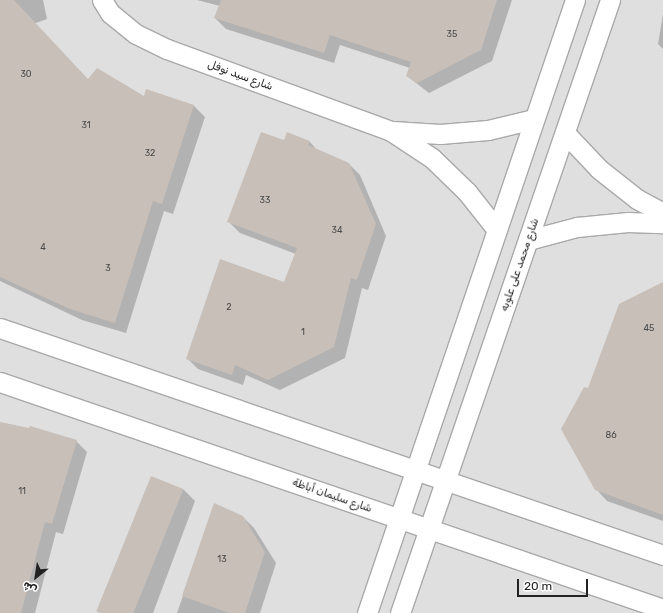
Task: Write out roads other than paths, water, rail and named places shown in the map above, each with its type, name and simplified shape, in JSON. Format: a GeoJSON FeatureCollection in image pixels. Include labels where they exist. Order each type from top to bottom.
{"type":"FeatureCollection","features":[{"type":"Feature","properties":{"kind":"street","name":"شارع سيد نوفل"},"geometry":{"type":"LineString","coordinates":[[102,0],[110,13],[136,34],[167,48],[391,131],[442,168],[467,192],[496,230]]}},
{"type":"Feature","properties":{"kind":"street"},"geometry":{"type":"LineString","coordinates":[[367,613],[574,0]]}},
{"type":"Feature","properties":{"kind":"street","name":"شارع محمد على علوبه"},"geometry":{"type":"LineString","coordinates":[[400,613],[610,0]]}},
{"type":"Feature","properties":{"kind":"street","name":"شارع سيد نوفل"},"geometry":{"type":"LineString","coordinates":[[391,131],[440,134],[481,131],[534,119]]}},
{"type":"Feature","properties":{"kind":"street"},"geometry":{"type":"LineString","coordinates":[[565,133],[599,169],[637,199],[663,213]]}},
{"type":"Feature","properties":{"kind":"street"},"geometry":{"type":"LineString","coordinates":[[528,240],[577,227],[628,222],[663,223]]}},
{"type":"Feature","properties":{"kind":"street"},"geometry":{"type":"LineString","coordinates":[[0,328],[663,555]]}},
{"type":"Feature","properties":{"kind":"street","name":"شارع سليمان أباظة"},"geometry":{"type":"LineString","coordinates":[[0,382],[663,609]]}}]}
